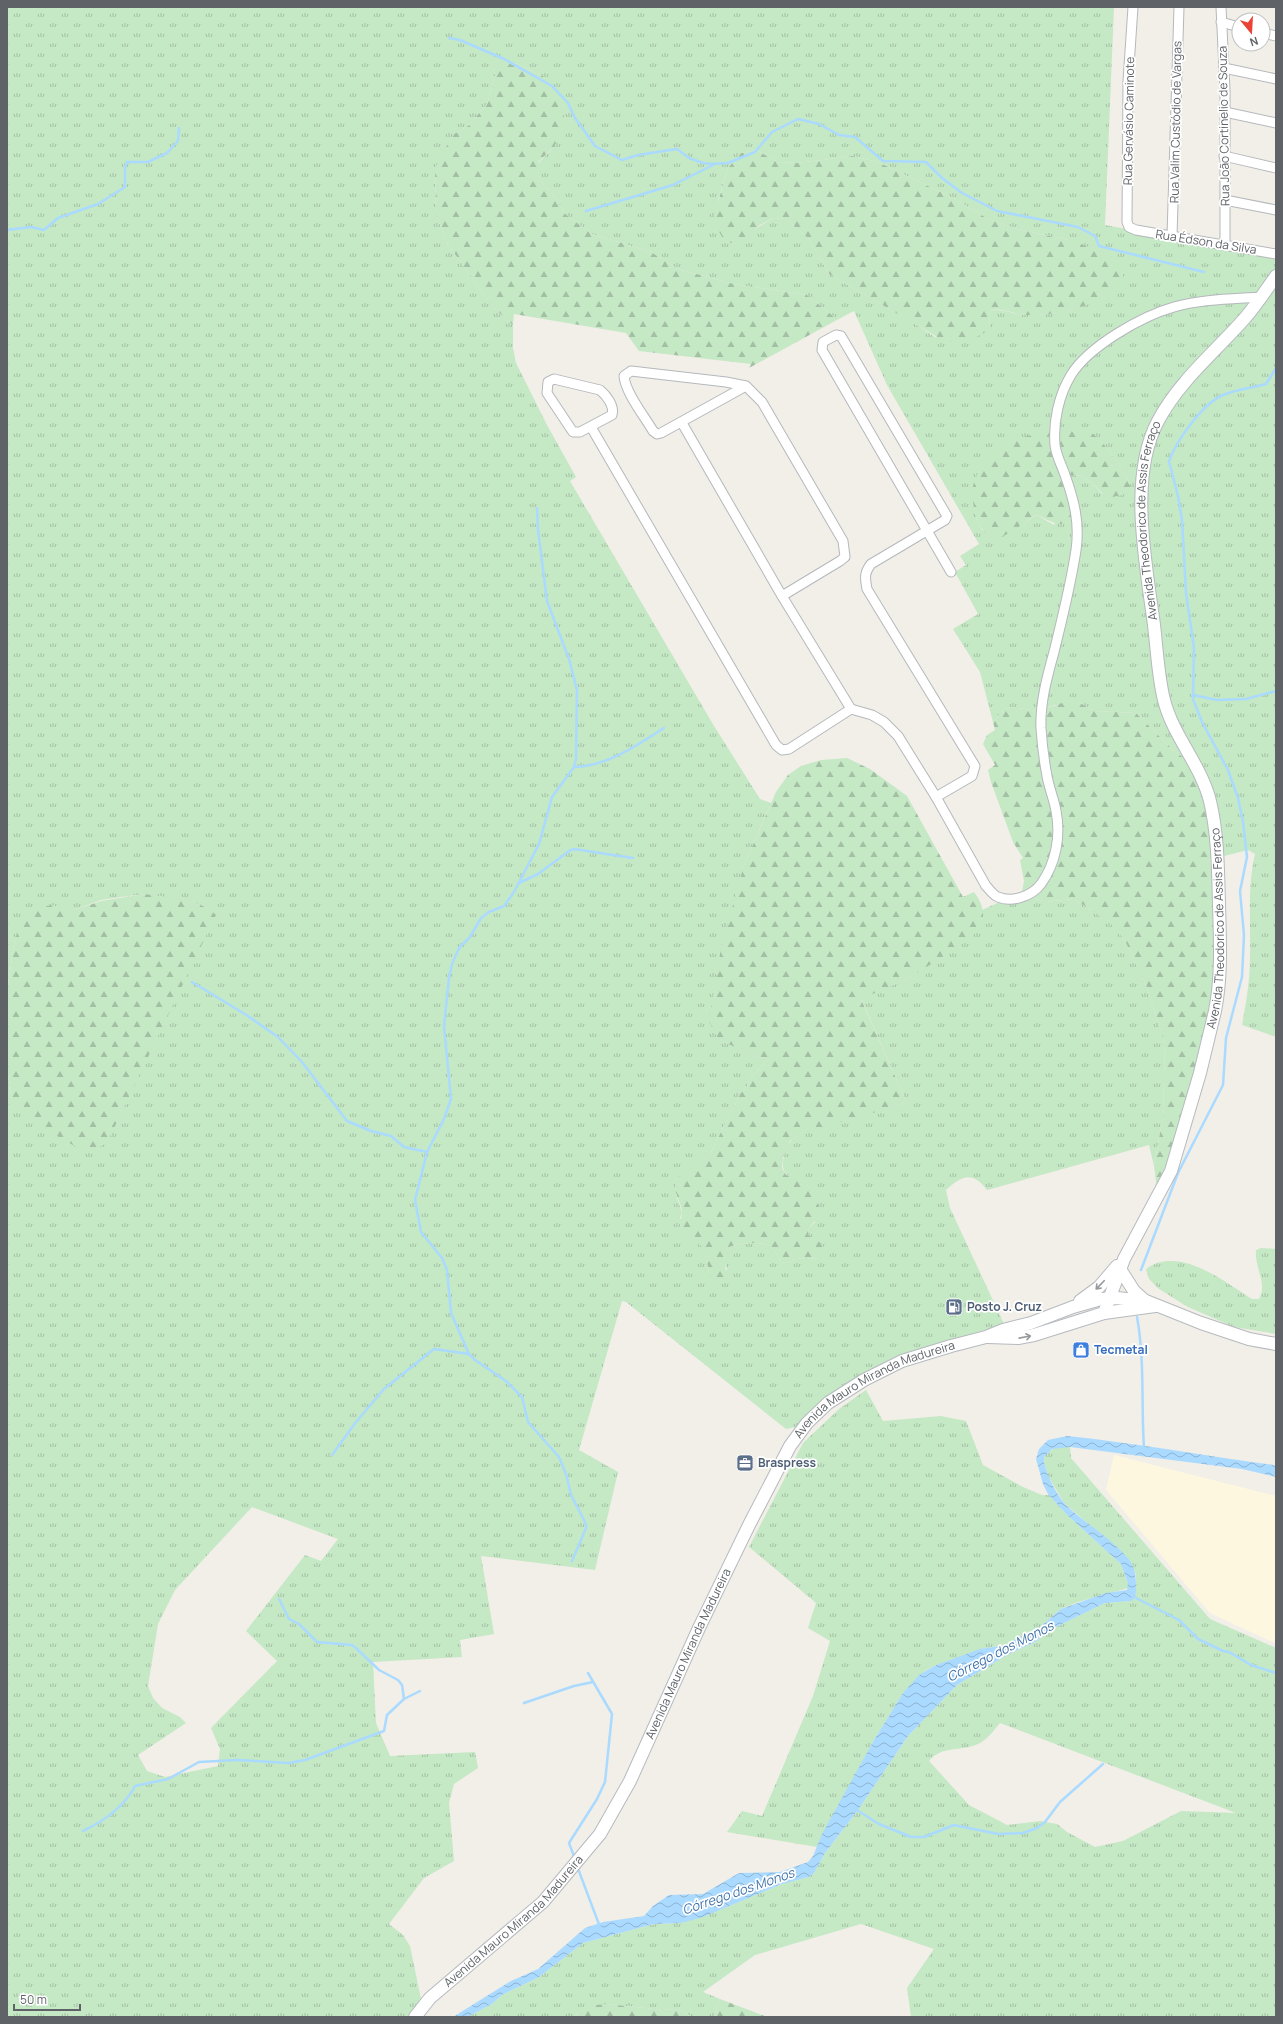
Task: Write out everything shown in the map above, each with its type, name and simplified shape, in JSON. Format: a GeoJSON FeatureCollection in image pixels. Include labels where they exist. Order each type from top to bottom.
{"type":"FeatureCollection","features":[{"type":"Feature","properties":{"kind":"main road","name":"Avenida Theodorico de Assis Ferraço"},"geometry":{"type":"LineString","coordinates":[[1104,1313],[1108,1298],[1122,1264],[1164,1186],[1176,1156],[1215,1011],[1219,989],[1220,969],[1217,851],[1214,820],[1210,799],[1198,771],[1172,724],[1164,700],[1141,505],[1144,470],[1151,440],[1158,421],[1178,391],[1262,297],[1276,276]]}},
{"type":"Feature","properties":{"kind":"main road","name":"Avenida Theodorico de Assis Ferraço"},"geometry":{"type":"LineString","coordinates":[[1073,1307],[1099,1287],[1122,1264]]}},
{"type":"Feature","properties":{"kind":"main road"},"geometry":{"type":"LineString","coordinates":[[1122,1264],[1134,1291],[1151,1304]]}},
{"type":"Feature","properties":{"kind":"main road","name":"Avenida Mauro Miranda Madureira"},"geometry":{"type":"LineString","coordinates":[[415,2017],[430,1998],[543,1902],[600,1834],[630,1781],[749,1525],[790,1446],[807,1423],[828,1404],[864,1380],[902,1361],[1031,1323],[1073,1307],[1108,1298],[1136,1299],[1235,1335],[1276,1344]]}},
{"type":"Feature","properties":{"kind":"main road","name":"Avenida Mauro Miranda Madureira"},"geometry":{"type":"LineString","coordinates":[[986,1337],[1008,1339],[1034,1335],[1104,1313],[1151,1304]]}},
{"type":"Feature","properties":{"kind":"street","name":"Rua Gervásio Caminote"},"geometry":{"type":"LineString","coordinates":[[1133,7],[1128,81],[1127,222],[1129,227],[1136,230]]}},
{"type":"Feature","properties":{"kind":"street","name":"Rua Valim Custódio de Vargas"},"geometry":{"type":"LineString","coordinates":[[1172,236],[1179,7]]}},
{"type":"Feature","properties":{"kind":"street","name":"Rua João Cortinelio de Souza"},"geometry":{"type":"LineString","coordinates":[[1221,7],[1225,112],[1224,156],[1226,246]]}},
{"type":"Feature","properties":{"kind":"street"},"geometry":{"type":"LineString","coordinates":[[1221,22],[1231,25]]}},
{"type":"Feature","properties":{"kind":"street"},"geometry":{"type":"LineString","coordinates":[[1224,68],[1276,79]]}},
{"type":"Feature","properties":{"kind":"street"},"geometry":{"type":"LineString","coordinates":[[1225,112],[1276,123]]}},
{"type":"Feature","properties":{"kind":"street"},"geometry":{"type":"LineString","coordinates":[[1224,156],[1276,168]]}},
{"type":"Feature","properties":{"kind":"street"},"geometry":{"type":"LineString","coordinates":[[1225,200],[1276,210]]}},
{"type":"Feature","properties":{"kind":"street","name":"Rua Édson da Silva"},"geometry":{"type":"LineString","coordinates":[[1136,230],[1276,254]]}},
{"type":"Feature","properties":{"kind":"street"},"geometry":{"type":"LineString","coordinates":[[682,422],[782,596],[851,709],[872,715],[884,722],[898,736],[936,797],[986,886],[996,896],[1006,899],[1020,898],[1038,888],[1048,874],[1056,853],[1058,836],[1057,812],[1047,776],[1042,745],[1041,717],[1047,680],[1066,604],[1076,549],[1078,521],[1073,498],[1055,447],[1055,424],[1060,399],[1071,374],[1094,350],[1118,333],[1146,317],[1174,307],[1206,300],[1262,297]]}},
{"type":"Feature","properties":{"kind":"street"},"geometry":{"type":"LineString","coordinates":[[936,797],[972,776],[975,766],[867,589],[865,571],[871,564],[927,531],[945,520],[946,516],[841,336],[833,336],[823,342],[822,350],[927,531],[951,572]]}},
{"type":"Feature","properties":{"kind":"street"},"geometry":{"type":"LineString","coordinates":[[746,386],[682,422],[657,434],[653,431],[624,382],[624,376],[626,373],[631,371],[726,382],[746,386],[762,402],[843,541],[845,549],[845,556],[840,561],[782,596]]}},
{"type":"Feature","properties":{"kind":"street"},"geometry":{"type":"LineString","coordinates":[[554,379],[593,388],[605,395],[613,412],[591,426],[576,433],[570,428],[547,393],[548,382],[554,379]]}},
{"type":"Feature","properties":{"kind":"street"},"geometry":{"type":"LineString","coordinates":[[591,426],[776,745],[782,750],[789,749],[851,709]]}},
{"type":"Feature","properties":{"kind":"shaded area"},"geometry":{"type":"Polygon","coordinates":[[[1114,1455],[1276,1496],[1276,1644],[1210,1613],[1106,1490],[1114,1455]]]}},
{"type":"Feature","properties":{"kind":"green space"},"geometry":{"type":"Polygon","coordinates":[[[7,7],[1114,7],[1105,225],[1276,257],[1276,1037],[1242,1025],[1249,975],[1250,893],[1255,854],[1248,850],[1220,857],[1196,765],[1175,752],[1136,713],[1095,711],[1078,702],[1055,705],[1038,711],[1010,707],[1005,708],[993,722],[980,672],[953,629],[978,614],[955,572],[966,565],[960,556],[979,544],[887,385],[854,311],[835,321],[833,316],[807,295],[734,284],[678,269],[651,252],[592,234],[565,214],[554,196],[541,181],[538,172],[538,163],[553,148],[549,86],[543,76],[515,63],[491,62],[495,75],[487,104],[468,126],[454,134],[435,169],[436,214],[447,243],[493,307],[513,325],[513,348],[516,363],[547,425],[576,477],[570,481],[714,726],[760,799],[771,803],[744,865],[719,1039],[756,1057],[767,1058],[766,1062],[750,1078],[748,1085],[740,1094],[709,1156],[697,1165],[676,1194],[682,1213],[680,1218],[704,1249],[709,1272],[727,1270],[725,1259],[728,1247],[744,1244],[756,1243],[767,1245],[772,1248],[781,1262],[787,1263],[796,1259],[806,1258],[819,1259],[817,1240],[808,1236],[809,1228],[815,1222],[808,1186],[790,1178],[784,1171],[783,1161],[787,1148],[791,1141],[809,1131],[841,1120],[898,1106],[906,1101],[861,998],[906,979],[932,963],[983,916],[982,910],[1022,892],[1044,902],[1073,899],[1116,927],[1125,941],[1144,979],[1165,1044],[1163,1116],[1154,1166],[1149,1145],[987,1190],[977,1180],[967,1177],[957,1181],[946,1190],[950,1208],[1004,1324],[916,1351],[800,1426],[786,1429],[626,1302],[622,1301],[579,1450],[618,1472],[595,1570],[481,1556],[494,1634],[460,1640],[462,1657],[373,1662],[376,1723],[390,1756],[475,1752],[478,1768],[454,1784],[449,1803],[454,1861],[424,1878],[389,1924],[403,1935],[410,1946],[421,1999],[407,2017],[7,2017],[7,1070],[12,1096],[216,915],[204,906],[188,901],[145,894],[101,900],[75,910],[64,908],[15,938],[7,991],[7,7]],[[756,150],[741,153],[728,168],[718,201],[753,230],[774,218],[786,219],[809,239],[829,274],[935,337],[990,328],[990,311],[999,310],[1022,315],[1049,314],[1071,310],[1113,292],[1068,240],[1018,229],[988,219],[955,199],[878,162],[853,156],[797,163],[778,162],[756,150]],[[1102,442],[976,517],[982,530],[993,537],[1014,529],[1037,515],[1054,525],[1071,485],[1071,476],[1076,475],[1088,480],[1102,494],[1130,484],[1119,464],[1102,442]],[[252,1507],[175,1590],[158,1624],[148,1686],[153,1698],[162,1708],[180,1717],[186,1723],[138,1755],[147,1771],[165,1777],[218,1766],[220,1749],[211,1728],[277,1661],[246,1631],[305,1555],[321,1561],[338,1539],[252,1507]]]}},
{"type":"Feature","properties":{"kind":"green space"},"geometry":{"type":"Polygon","coordinates":[[[495,59],[515,63],[543,76],[564,105],[564,118],[559,138],[553,148],[538,162],[538,172],[541,181],[554,196],[565,214],[592,234],[651,252],[678,269],[734,284],[807,295],[833,316],[835,321],[749,368],[751,364],[639,351],[626,333],[514,314],[513,325],[493,307],[447,243],[436,214],[435,169],[454,134],[468,126],[487,104],[495,75],[491,62],[495,59]]]}},
{"type":"Feature","properties":{"kind":"green space"},"geometry":{"type":"Polygon","coordinates":[[[756,150],[778,162],[797,163],[853,156],[878,162],[955,199],[988,219],[1018,229],[1068,240],[1098,250],[1122,270],[1125,284],[1103,298],[1091,303],[1078,308],[1052,314],[1021,315],[1003,310],[990,311],[990,328],[985,332],[970,339],[946,342],[829,274],[809,239],[786,219],[774,218],[760,225],[740,241],[732,243],[725,242],[717,228],[714,216],[728,168],[741,153],[756,150]]]}},
{"type":"Feature","properties":{"kind":"green space"},"geometry":{"type":"Polygon","coordinates":[[[1070,431],[1093,434],[1102,442],[1119,464],[1130,484],[1130,493],[1108,498],[1091,482],[1082,476],[1071,476],[1074,518],[1059,524],[1037,515],[1000,537],[992,537],[986,533],[980,526],[976,517],[973,489],[974,482],[979,472],[992,452],[1001,445],[1017,438],[1052,432],[1070,431]]]}},
{"type":"Feature","properties":{"kind":"green space"},"geometry":{"type":"Polygon","coordinates":[[[1066,702],[1078,702],[1095,711],[1136,713],[1175,752],[1196,765],[1218,804],[1220,857],[1210,859],[1214,895],[1215,980],[1199,1061],[1161,1183],[1157,1189],[1154,1166],[1163,1116],[1165,1044],[1144,979],[1125,941],[1116,928],[1089,908],[1073,899],[1044,902],[1022,892],[1024,881],[1020,860],[1023,858],[1013,842],[991,782],[988,770],[995,765],[983,744],[987,735],[995,730],[993,722],[1005,708],[1010,707],[1038,711],[1066,702]]]}},
{"type":"Feature","properties":{"kind":"green space"},"geometry":{"type":"Polygon","coordinates":[[[847,758],[870,769],[907,796],[963,897],[974,892],[982,907],[983,917],[980,925],[962,943],[950,952],[901,982],[861,999],[906,1101],[898,1106],[812,1130],[797,1136],[790,1141],[783,1157],[782,1168],[786,1175],[808,1186],[814,1194],[821,1213],[809,1228],[808,1235],[823,1245],[825,1256],[819,1259],[796,1259],[787,1263],[781,1262],[776,1253],[768,1245],[750,1243],[728,1247],[725,1274],[722,1284],[713,1285],[700,1244],[694,1245],[686,1240],[681,1233],[680,1227],[682,1212],[675,1183],[683,1172],[709,1156],[740,1094],[748,1085],[750,1078],[766,1062],[767,1058],[756,1057],[718,1039],[709,1021],[721,948],[744,865],[776,792],[788,775],[801,766],[821,760],[847,758]]]}},
{"type":"Feature","properties":{"kind":"green space"},"geometry":{"type":"Polygon","coordinates":[[[145,894],[193,902],[202,905],[216,915],[107,1143],[95,1149],[78,1148],[33,1122],[12,1096],[7,1070],[7,991],[15,938],[33,910],[51,905],[75,910],[101,901],[145,894]]]}},
{"type":"Feature","properties":{"kind":"green space"},"geometry":{"type":"Polygon","coordinates":[[[1261,1248],[1276,1249],[1276,1334],[1234,1327],[1188,1307],[1159,1289],[1149,1279],[1146,1269],[1159,1263],[1172,1261],[1186,1263],[1214,1275],[1252,1299],[1259,1299],[1262,1287],[1256,1250],[1261,1248]]]}},
{"type":"Feature","properties":{"kind":"green space"},"geometry":{"type":"Polygon","coordinates":[[[866,1390],[883,1421],[941,1416],[966,1421],[983,1465],[1023,1487],[1042,1495],[1049,1495],[1066,1514],[1121,1564],[1128,1583],[1128,1588],[1078,1602],[1061,1609],[1040,1627],[1005,1645],[986,1648],[936,1665],[925,1671],[903,1693],[874,1740],[817,1847],[727,1832],[742,1811],[762,1816],[813,1696],[830,1641],[808,1628],[816,1603],[749,1547],[803,1443],[839,1409],[866,1390]]]}},
{"type":"Feature","properties":{"kind":"green space"},"geometry":{"type":"Polygon","coordinates":[[[1057,1447],[1070,1447],[1071,1458],[1210,1619],[1276,1648],[1276,2017],[911,2017],[907,1988],[934,1949],[861,1924],[755,1955],[703,1992],[720,1999],[714,2017],[693,2017],[678,2009],[663,2010],[608,2004],[577,2013],[575,2017],[467,2017],[492,2004],[502,1995],[539,1977],[583,1943],[654,1924],[680,1923],[722,1909],[782,1884],[809,1877],[814,1873],[825,1853],[858,1810],[908,1736],[957,1685],[1007,1655],[1035,1642],[1056,1627],[1105,1603],[1131,1601],[1136,1595],[1136,1575],[1132,1564],[1115,1547],[1064,1503],[1045,1468],[1044,1457],[1047,1452],[1057,1447]],[[1000,1723],[978,1744],[940,1753],[929,1761],[969,1805],[1007,1825],[1040,1821],[1057,1824],[1067,1832],[1095,1847],[1123,1841],[1181,1811],[1236,1813],[1000,1723]]]}},
{"type":"Feature","properties":{"kind":"green space"},"geometry":{"type":"Polygon","coordinates":[[[720,1999],[767,2017],[714,2017],[720,1999]]]}},
{"type":"Feature","properties":{"kind":"green space"},"geometry":{"type":"Polygon","coordinates":[[[608,2004],[663,2010],[678,2009],[693,2017],[575,2017],[585,2008],[594,2005],[608,2004]]]}},
{"type":"Feature","properties":{"kind":"water","name":"Córrego dos Monos"},"geometry":{"type":"Polygon","coordinates":[[[1067,1436],[1119,1442],[1274,1465],[1276,1466],[1276,1477],[1242,1469],[1070,1447],[1052,1449],[1044,1457],[1044,1462],[1048,1475],[1058,1495],[1073,1511],[1119,1548],[1132,1564],[1135,1571],[1136,1594],[1131,1601],[1105,1603],[1056,1627],[1035,1642],[1007,1655],[957,1685],[908,1736],[858,1810],[825,1853],[814,1873],[809,1877],[782,1884],[703,1917],[681,1923],[654,1924],[583,1943],[539,1977],[502,1995],[492,2004],[467,2017],[453,2017],[511,1981],[538,1969],[585,1928],[603,1922],[644,1916],[653,1906],[669,1895],[703,1894],[739,1873],[780,1872],[808,1862],[813,1856],[822,1834],[874,1740],[903,1693],[919,1675],[936,1665],[980,1649],[1005,1645],[1040,1627],[1061,1609],[1106,1593],[1127,1590],[1128,1583],[1121,1564],[1066,1514],[1048,1494],[1043,1484],[1036,1459],[1039,1449],[1048,1440],[1067,1436]]]}},
{"type":"Feature","properties":{"kind":"waterway"},"geometry":{"type":"LineString","coordinates":[[449,38],[460,40],[504,59],[552,86],[568,103],[575,118],[595,146],[622,160],[638,155],[677,149],[689,158],[703,163],[728,163],[755,152],[772,132],[798,119],[819,124],[839,135],[855,137],[883,161],[926,162],[942,178],[962,193],[997,211],[1078,227],[1095,236],[1099,246],[1204,272]]}},
{"type":"Feature","properties":{"kind":"waterway"},"geometry":{"type":"LineString","coordinates":[[7,230],[31,227],[44,230],[58,218],[98,204],[125,187],[125,168],[127,162],[148,162],[167,153],[178,141],[179,128]]}},
{"type":"Feature","properties":{"kind":"waterway"},"geometry":{"type":"LineString","coordinates":[[586,211],[673,185],[713,165]]}},
{"type":"Feature","properties":{"kind":"waterway"},"geometry":{"type":"LineString","coordinates":[[1141,1270],[1178,1173],[1223,1085],[1226,1038],[1242,977],[1244,935],[1240,891],[1247,857],[1243,822],[1238,798],[1228,770],[1202,722],[1193,699],[1194,648],[1186,593],[1182,520],[1178,496],[1169,461],[1184,433],[1207,406],[1228,393],[1266,384],[1276,368]]}},
{"type":"Feature","properties":{"kind":"waterway"},"geometry":{"type":"LineString","coordinates":[[537,508],[538,530],[547,601],[569,659],[577,690],[576,759],[574,767],[552,797],[539,844],[514,892],[504,906],[489,912],[481,918],[470,937],[459,948],[452,964],[444,1026],[451,1099],[444,1119],[427,1152],[415,1200],[421,1232],[442,1258],[447,1270],[451,1313],[469,1354],[475,1360],[506,1381],[522,1397],[528,1422],[559,1457],[566,1474],[571,1495],[586,1524],[586,1528],[572,1561]]}},
{"type":"Feature","properties":{"kind":"waterway"},"geometry":{"type":"LineString","coordinates":[[1193,695],[1217,700],[1246,699],[1276,691]]}},
{"type":"Feature","properties":{"kind":"waterway"},"geometry":{"type":"LineString","coordinates":[[574,767],[599,763],[622,754],[664,728]]}},
{"type":"Feature","properties":{"kind":"waterway"},"geometry":{"type":"LineString","coordinates":[[519,883],[538,874],[569,851],[574,849],[633,858]]}},
{"type":"Feature","properties":{"kind":"waterway"},"geometry":{"type":"LineString","coordinates":[[192,982],[248,1016],[278,1037],[302,1062],[347,1121],[371,1131],[391,1136],[404,1147],[427,1152]]}},
{"type":"Feature","properties":{"kind":"waterway"},"geometry":{"type":"LineString","coordinates":[[1137,1317],[1142,1366],[1144,1448]]}},
{"type":"Feature","properties":{"kind":"waterway"},"geometry":{"type":"LineString","coordinates":[[332,1455],[356,1422],[384,1389],[434,1349],[469,1354]]}},
{"type":"Feature","properties":{"kind":"waterway"},"geometry":{"type":"LineString","coordinates":[[1132,1596],[1179,1620],[1198,1639],[1223,1651],[1229,1652],[1251,1665],[1276,1673]]}},
{"type":"Feature","properties":{"kind":"waterway"},"geometry":{"type":"LineString","coordinates":[[279,1599],[289,1619],[299,1624],[317,1642],[352,1645],[379,1670],[398,1680],[402,1685],[404,1699]]}},
{"type":"Feature","properties":{"kind":"waterway"},"geometry":{"type":"LineString","coordinates":[[575,1859],[569,1843],[597,1799],[605,1782],[612,1714],[588,1673]]}},
{"type":"Feature","properties":{"kind":"waterway"},"geometry":{"type":"LineString","coordinates":[[524,1703],[574,1686],[593,1682]]}},
{"type":"Feature","properties":{"kind":"waterway"},"geometry":{"type":"LineString","coordinates":[[83,1831],[113,1813],[135,1786],[168,1779],[199,1762],[237,1760],[289,1763],[305,1760],[384,1731],[387,1715],[404,1699],[420,1691]]}},
{"type":"Feature","properties":{"kind":"waterway"},"geometry":{"type":"LineString","coordinates":[[855,1809],[879,1824],[911,1837],[924,1837],[954,1825],[998,1834],[1023,1833],[1037,1828],[1045,1822],[1060,1802],[1103,1764]]}},
{"type":"Feature","properties":{"kind":"waterway"},"geometry":{"type":"LineString","coordinates":[[577,1866],[600,1927]]}},
{"type":"Feature","properties":{"kind":"place","name":"Posto J. Cruz"},"geometry":{"type":"Point","coordinates":[954,1307]}},
{"type":"Feature","properties":{"kind":"place","name":"Tecmetal"},"geometry":{"type":"Point","coordinates":[1081,1350]}},
{"type":"Feature","properties":{"kind":"place","name":"Braspress"},"geometry":{"type":"Point","coordinates":[745,1463]}}]}
